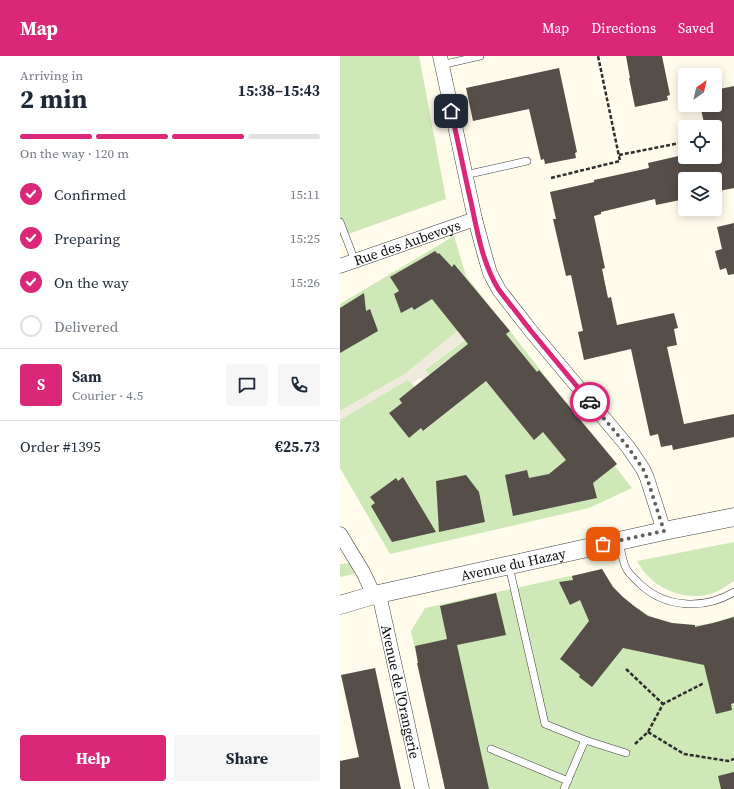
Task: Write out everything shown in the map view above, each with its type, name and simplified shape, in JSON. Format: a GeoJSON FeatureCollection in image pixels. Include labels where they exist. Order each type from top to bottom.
{"type":"FeatureCollection","features":[{"type":"Feature","properties":{"kind":"street"},"geometry":{"type":"LineString","coordinates":[[440,60],[475,218],[490,273],[495,284],[531,331],[638,461],[647,478],[664,531]]}},
{"type":"Feature","properties":{"kind":"street","name":"Rue des Aubevoys"},"geometry":{"type":"LineString","coordinates":[[340,266],[475,218]]}},
{"type":"Feature","properties":{"kind":"street","name":"Avenue du Hazay"},"geometry":{"type":"LineString","coordinates":[[340,605],[376,594],[734,517]]}},
{"type":"Feature","properties":{"kind":"street","name":"Avenue de l'Orangerie"},"geometry":{"type":"LineString","coordinates":[[340,534],[376,594],[422,789]]}},
{"type":"Feature","properties":{"kind":"lane"},"geometry":{"type":"LineString","coordinates":[[440,60],[480,56]]}},
{"type":"Feature","properties":{"kind":"lane"},"geometry":{"type":"LineString","coordinates":[[465,175],[527,161]]}},
{"type":"Feature","properties":{"kind":"lane"},"geometry":{"type":"LineString","coordinates":[[340,222],[355,261]]}},
{"type":"Feature","properties":{"kind":"lane"},"geometry":{"type":"LineString","coordinates":[[618,541],[626,569],[646,590],[658,597],[672,602],[701,604],[715,601],[734,592]]}},
{"type":"Feature","properties":{"kind":"lane"},"geometry":{"type":"LineString","coordinates":[[509,565],[545,724],[585,740],[626,753]]}},
{"type":"Feature","properties":{"kind":"lane"},"geometry":{"type":"LineString","coordinates":[[564,789],[585,740]]}},
{"type":"Feature","properties":{"kind":"lane"},"geometry":{"type":"LineString","coordinates":[[491,749],[568,781]]}},
{"type":"Feature","properties":{"kind":"path"},"geometry":{"type":"LineString","coordinates":[[551,178],[620,161],[598,56]]}},
{"type":"Feature","properties":{"kind":"path"},"geometry":{"type":"LineString","coordinates":[[619,155],[678,143]]}},
{"type":"Feature","properties":{"kind":"path"},"geometry":{"type":"LineString","coordinates":[[626,668],[663,704]]}},
{"type":"Feature","properties":{"kind":"path"},"geometry":{"type":"LineString","coordinates":[[626,753],[648,732],[663,704],[704,683]]}},
{"type":"Feature","properties":{"kind":"path"},"geometry":{"type":"LineString","coordinates":[[648,732],[684,754],[728,761],[734,759]]}},
{"type":"Feature","properties":{"kind":"green space"},"geometry":{"type":"Polygon","coordinates":[[[340,56],[419,56],[446,199],[340,237],[340,56]]]}},
{"type":"Feature","properties":{"kind":"green space"},"geometry":{"type":"Polygon","coordinates":[[[454,236],[466,276],[489,305],[405,374],[340,411],[340,304],[454,236]]]}},
{"type":"Feature","properties":{"kind":"green space"},"geometry":{"type":"Polygon","coordinates":[[[510,331],[632,488],[589,508],[390,554],[340,468],[340,420],[408,379],[415,387],[399,399],[402,403],[389,413],[409,438],[421,428],[424,431],[521,352],[506,334],[510,331]]]}},
{"type":"Feature","properties":{"kind":"green space"},"geometry":{"type":"Polygon","coordinates":[[[465,340],[470,346],[452,362],[449,358],[429,375],[425,370],[465,340]]]}},
{"type":"Feature","properties":{"kind":"green space"},"geometry":{"type":"Polygon","coordinates":[[[734,542],[734,581],[724,588],[706,595],[682,595],[666,589],[652,580],[637,561],[734,542]]]}},
{"type":"Feature","properties":{"kind":"green space"},"geometry":{"type":"Polygon","coordinates":[[[352,563],[354,574],[340,577],[340,564],[352,563]]]}},
{"type":"Feature","properties":{"kind":"green space"},"geometry":{"type":"Polygon","coordinates":[[[602,569],[608,580],[625,599],[635,607],[657,619],[682,625],[694,625],[707,624],[734,616],[734,789],[445,789],[411,631],[425,608],[602,569]]]}},
{"type":"Feature","properties":{"kind":"shaded area"},"geometry":{"type":"Polygon","coordinates":[[[489,305],[497,315],[425,370],[429,375],[423,380],[420,378],[412,384],[408,380],[340,420],[340,411],[405,374],[489,305]]]}},
{"type":"Feature","properties":{"kind":"building"},"geometry":{"type":"Polygon","coordinates":[[[626,56],[662,56],[670,95],[667,96],[668,100],[635,107],[626,56]]]}},
{"type":"Feature","properties":{"kind":"building"},"geometry":{"type":"Polygon","coordinates":[[[559,68],[577,152],[575,153],[576,158],[545,164],[544,159],[541,160],[529,109],[473,121],[466,88],[559,68]]]}},
{"type":"Feature","properties":{"kind":"building"},"geometry":{"type":"Polygon","coordinates":[[[734,86],[734,188],[722,190],[722,172],[678,172],[678,200],[656,205],[655,199],[601,212],[601,214],[594,216],[605,268],[602,269],[608,298],[611,297],[617,325],[674,313],[678,328],[674,329],[677,345],[667,347],[684,424],[734,414],[734,437],[673,450],[672,445],[661,447],[658,434],[650,436],[631,349],[584,360],[578,332],[583,331],[571,275],[566,276],[553,219],[556,219],[550,192],[594,182],[594,180],[649,168],[648,163],[678,156],[678,164],[722,164],[722,120],[703,120],[702,112],[722,112],[722,89],[734,86]]]}},
{"type":"Feature","properties":{"kind":"building"},"geometry":{"type":"Polygon","coordinates":[[[734,223],[734,274],[728,275],[726,268],[720,270],[715,251],[722,249],[717,227],[734,223]]]}},
{"type":"Feature","properties":{"kind":"building"},"geometry":{"type":"Polygon","coordinates":[[[435,251],[438,254],[439,253],[452,267],[454,264],[510,331],[506,334],[537,372],[539,370],[617,464],[593,483],[597,498],[513,516],[505,475],[527,470],[529,478],[549,474],[566,460],[543,432],[534,440],[486,381],[423,431],[421,428],[409,438],[389,413],[402,403],[399,399],[468,344],[432,299],[414,310],[412,307],[401,313],[394,294],[399,291],[390,277],[435,251]]]}},
{"type":"Feature","properties":{"kind":"building"},"geometry":{"type":"Polygon","coordinates":[[[364,293],[366,311],[370,309],[378,331],[340,353],[340,308],[364,293]]]}},
{"type":"Feature","properties":{"kind":"building"},"geometry":{"type":"Polygon","coordinates":[[[466,475],[479,492],[485,522],[439,532],[436,481],[466,475]]]}},
{"type":"Feature","properties":{"kind":"building"},"geometry":{"type":"Polygon","coordinates":[[[403,477],[436,532],[392,542],[371,506],[375,503],[370,497],[396,478],[398,481],[403,477]]]}},
{"type":"Feature","properties":{"kind":"building"},"geometry":{"type":"Polygon","coordinates":[[[602,569],[613,587],[623,597],[648,616],[672,623],[695,625],[695,627],[734,617],[734,703],[731,704],[732,710],[716,714],[704,665],[623,648],[592,687],[560,659],[589,621],[580,600],[570,605],[559,582],[573,580],[572,576],[602,569]]]}},
{"type":"Feature","properties":{"kind":"building"},"geometry":{"type":"Polygon","coordinates":[[[496,593],[506,635],[457,645],[489,789],[445,789],[417,663],[415,646],[447,639],[440,606],[496,593]]]}},
{"type":"Feature","properties":{"kind":"building"},"geometry":{"type":"Polygon","coordinates":[[[375,668],[401,789],[340,789],[340,761],[359,757],[341,675],[375,668]]]}},
{"type":"Feature","properties":{"kind":"building"},"geometry":{"type":"Polygon","coordinates":[[[734,772],[734,789],[721,789],[718,776],[734,772]]]}},
{"type":"Feature","properties":{"kind":"way so far"},"geometry":{"type":"LineString","coordinates":[[590,402],[628,447],[643,469],[664,531],[603,544]]}},
{"type":"Feature","properties":{"kind":"route"},"geometry":{"type":"LineString","coordinates":[[451,111],[475,218],[490,273],[495,284],[531,331],[590,402]]}}]}
